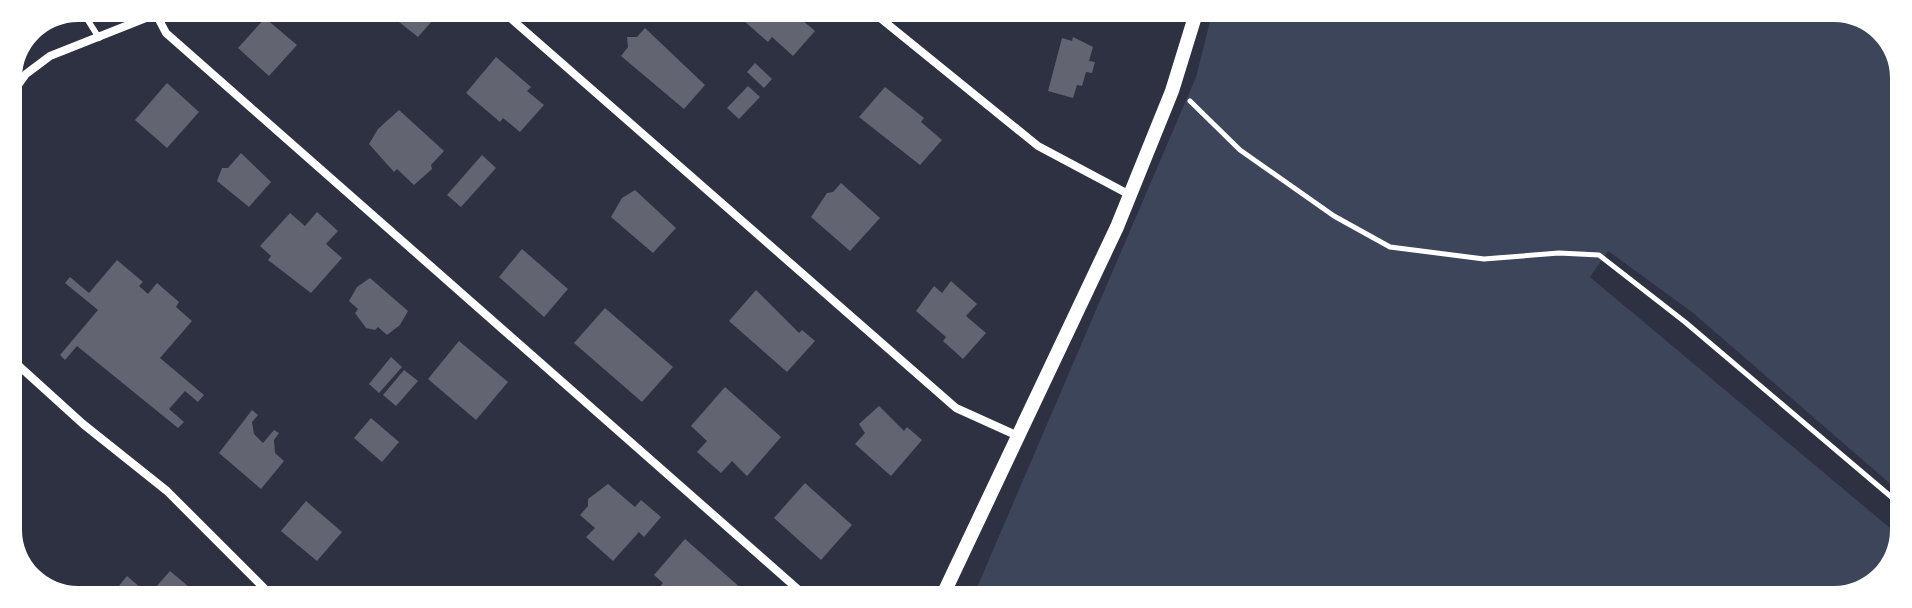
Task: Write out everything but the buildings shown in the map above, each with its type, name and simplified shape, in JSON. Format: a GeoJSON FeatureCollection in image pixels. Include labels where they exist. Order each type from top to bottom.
{"type":"FeatureCollection","features":[{"type":"Feature","properties":{"kind":"street"},"geometry":{"type":"LineString","coordinates":[[22,80],[50,56],[137,22]]}},
{"type":"Feature","properties":{"kind":"street"},"geometry":{"type":"LineString","coordinates":[[160,22],[166,33],[794,586]]}},
{"type":"Feature","properties":{"kind":"street"},"geometry":{"type":"LineString","coordinates":[[515,22],[956,408],[1018,436]]}},
{"type":"Feature","properties":{"kind":"street"},"geometry":{"type":"LineString","coordinates":[[885,22],[1038,146],[1130,195]]}},
{"type":"Feature","properties":{"kind":"street"},"geometry":{"type":"LineString","coordinates":[[947,586],[1130,195],[1172,91],[1193,22]]}},
{"type":"Feature","properties":{"kind":"street"},"geometry":{"type":"LineString","coordinates":[[22,369],[94,433],[167,491],[262,586]]}},
{"type":"Feature","properties":{"kind":"lane"},"geometry":{"type":"LineString","coordinates":[[89,22],[99,38]]}},
{"type":"Feature","properties":{"kind":"path"},"geometry":{"type":"LineString","coordinates":[[1172,91],[1182,94],[1240,150],[1334,216],[1390,247],[1484,259],[1559,253],[1599,255],[1685,322],[1890,496]]}},
{"type":"Feature","properties":{"kind":"shaded area"},"geometry":{"type":"Polygon","coordinates":[[[1210,22],[1834,22],[1865,32],[1876,41],[1886,57],[1890,75],[1890,484],[1692,312],[1608,251],[1590,277],[1890,528],[1888,544],[1880,561],[1862,578],[1834,586],[978,586],[1196,77],[1210,22]]]}}]}
